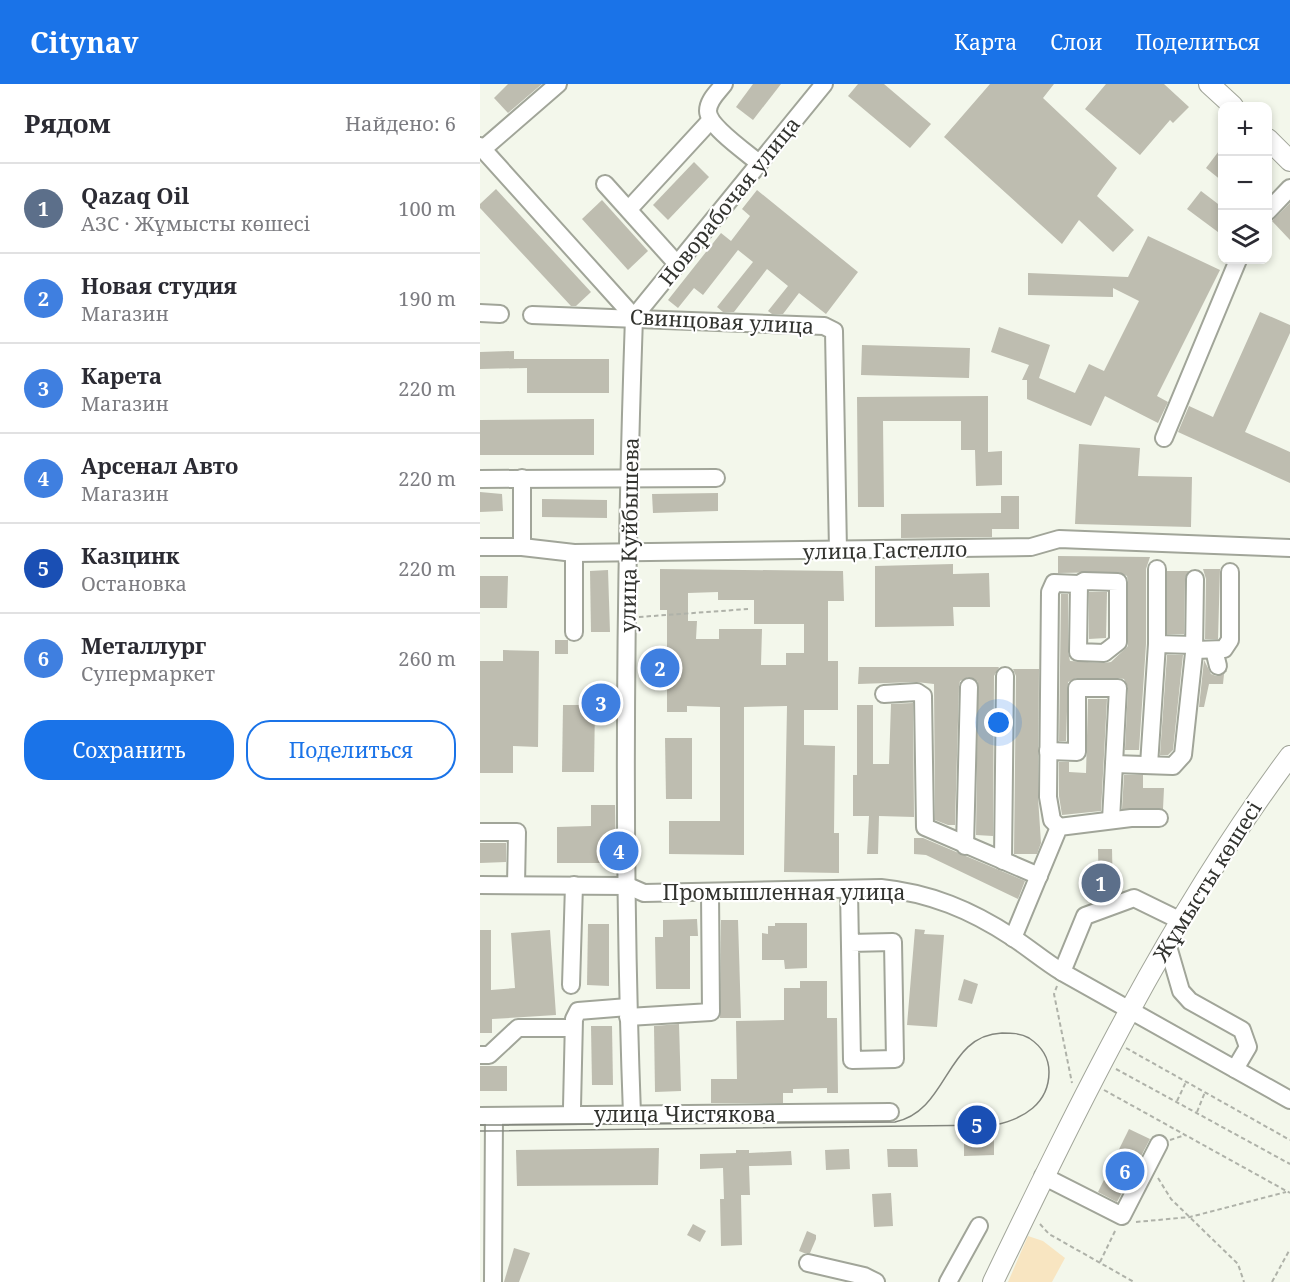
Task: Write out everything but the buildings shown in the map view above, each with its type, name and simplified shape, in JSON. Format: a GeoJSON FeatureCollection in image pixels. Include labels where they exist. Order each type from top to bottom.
{"type":"FeatureCollection","features":[{"type":"Feature","properties":{"kind":"main road"},"geometry":{"type":"LineString","coordinates":[[1209,84],[1229,102]]}},
{"type":"Feature","properties":{"kind":"main road"},"geometry":{"type":"LineString","coordinates":[[1272,144],[1290,161]]}},
{"type":"Feature","properties":{"kind":"main road","name":"Жұмысты көшесі"},"geometry":{"type":"LineString","coordinates":[[993,1282],[1031,1204],[1082,1085],[1102,1062],[1179,920],[1254,804],[1290,756]]}},
{"type":"Feature","properties":{"kind":"street"},"geometry":{"type":"LineString","coordinates":[[558,84],[481,147],[634,317]]}},
{"type":"Feature","properties":{"kind":"street"},"geometry":{"type":"LineString","coordinates":[[724,84],[707,110],[710,121],[759,163]]}},
{"type":"Feature","properties":{"kind":"street","name":"Новорабочая улица"},"geometry":{"type":"LineString","coordinates":[[634,317],[824,84]]}},
{"type":"Feature","properties":{"kind":"street"},"geometry":{"type":"LineString","coordinates":[[628,209],[710,121]]}},
{"type":"Feature","properties":{"kind":"street"},"geometry":{"type":"LineString","coordinates":[[605,184],[677,264]]}},
{"type":"Feature","properties":{"kind":"street"},"geometry":{"type":"LineString","coordinates":[[1269,210],[1290,188]]}},
{"type":"Feature","properties":{"kind":"street"},"geometry":{"type":"LineString","coordinates":[[1164,438],[1236,264]]}},
{"type":"Feature","properties":{"kind":"street"},"geometry":{"type":"LineString","coordinates":[[480,313],[500,314]]}},
{"type":"Feature","properties":{"kind":"street","name":"Свинцовая улица"},"geometry":{"type":"LineString","coordinates":[[532,315],[634,317],[824,326],[834,331],[838,551]]}},
{"type":"Feature","properties":{"kind":"street","name":"улица Куйбышева"},"geometry":{"type":"LineString","coordinates":[[632,1114],[628,1012],[628,480],[634,317]]}},
{"type":"Feature","properties":{"kind":"street"},"geometry":{"type":"LineString","coordinates":[[522,478],[522,547]]}},
{"type":"Feature","properties":{"kind":"street"},"geometry":{"type":"LineString","coordinates":[[480,479],[716,478]]}},
{"type":"Feature","properties":{"kind":"street","name":"улица Гастелло"},"geometry":{"type":"LineString","coordinates":[[480,547],[522,547],[574,553],[838,551],[1031,547],[1059,539],[1290,548]]}},
{"type":"Feature","properties":{"kind":"street"},"geometry":{"type":"LineString","coordinates":[[574,553],[574,632]]}},
{"type":"Feature","properties":{"kind":"street"},"geometry":{"type":"LineString","coordinates":[[1149,765],[1157,644],[1157,569]]}},
{"type":"Feature","properties":{"kind":"street"},"geometry":{"type":"LineString","coordinates":[[1157,644],[1224,649],[1230,640],[1230,572]]}},
{"type":"Feature","properties":{"kind":"street"},"geometry":{"type":"LineString","coordinates":[[1114,764],[1173,766],[1183,755],[1194,647],[1195,579]]}},
{"type":"Feature","properties":{"kind":"street"},"geometry":{"type":"LineString","coordinates":[[1059,827],[1052,820],[1048,797],[1050,592],[1054,583],[1118,582],[1118,642],[1104,653],[1078,652],[1079,584]]}},
{"type":"Feature","properties":{"kind":"street"},"geometry":{"type":"LineString","coordinates":[[1214,650],[1218,666]]}},
{"type":"Feature","properties":{"kind":"street"},"geometry":{"type":"LineString","coordinates":[[1003,861],[1005,676]]}},
{"type":"Feature","properties":{"kind":"street"},"geometry":{"type":"LineString","coordinates":[[965,846],[969,687]]}},
{"type":"Feature","properties":{"kind":"street"},"geometry":{"type":"LineString","coordinates":[[1048,751],[1077,752],[1077,688],[1118,688],[1111,820]]}},
{"type":"Feature","properties":{"kind":"street"},"geometry":{"type":"LineString","coordinates":[[884,694],[917,692],[923,696],[925,827],[1039,876]]}},
{"type":"Feature","properties":{"kind":"street"},"geometry":{"type":"LineString","coordinates":[[1059,827],[1111,820],[1159,818]]}},
{"type":"Feature","properties":{"kind":"street"},"geometry":{"type":"LineString","coordinates":[[1013,938],[1059,827]]}},
{"type":"Feature","properties":{"kind":"street"},"geometry":{"type":"LineString","coordinates":[[480,832],[517,832],[516,885]]}},
{"type":"Feature","properties":{"kind":"street","name":"Промышленная улица"},"geometry":{"type":"LineString","coordinates":[[480,885],[628,886],[644,893],[881,888],[916,892],[961,907],[1013,938],[1035,956],[1062,972],[1290,1100]]}},
{"type":"Feature","properties":{"kind":"street"},"geometry":{"type":"LineString","coordinates":[[571,985],[574,885]]}},
{"type":"Feature","properties":{"kind":"street"},"geometry":{"type":"LineString","coordinates":[[849,890],[852,1060],[895,1059],[893,942],[850,943]]}},
{"type":"Feature","properties":{"kind":"street"},"geometry":{"type":"LineString","coordinates":[[572,1107],[573,1019],[578,1011],[711,1012],[711,892]]}},
{"type":"Feature","properties":{"kind":"street"},"geometry":{"type":"LineString","coordinates":[[1062,972],[1085,916],[1134,898],[1179,920]]}},
{"type":"Feature","properties":{"kind":"street"},"geometry":{"type":"LineString","coordinates":[[1167,943],[1182,991],[1190,1001],[1242,1030],[1248,1047],[1235,1069]]}},
{"type":"Feature","properties":{"kind":"street"},"geometry":{"type":"LineString","coordinates":[[480,1055],[489,1055],[518,1028],[573,1028]]}},
{"type":"Feature","properties":{"kind":"street","name":"улица Чистякова"},"geometry":{"type":"LineString","coordinates":[[487,1116],[877,1114],[890,1112]]}},
{"type":"Feature","properties":{"kind":"street"},"geometry":{"type":"LineString","coordinates":[[487,1116],[493,1282]]}},
{"type":"Feature","properties":{"kind":"street"},"geometry":{"type":"LineString","coordinates":[[1043,1176],[1120,1220],[1159,1144]]}},
{"type":"Feature","properties":{"kind":"street"},"geometry":{"type":"LineString","coordinates":[[948,1282],[979,1226]]}},
{"type":"Feature","properties":{"kind":"street"},"geometry":{"type":"LineString","coordinates":[[808,1263],[864,1276],[876,1282]]}},
{"type":"Feature","properties":{"kind":"path"},"geometry":{"type":"LineString","coordinates":[[628,618],[748,609]]}},
{"type":"Feature","properties":{"kind":"path"},"geometry":{"type":"LineString","coordinates":[[1062,972],[1054,994],[1082,1085],[1288,1192]]}},
{"type":"Feature","properties":{"kind":"path"},"geometry":{"type":"LineString","coordinates":[[1113,1041],[1290,1140]]}},
{"type":"Feature","properties":{"kind":"path"},"geometry":{"type":"LineString","coordinates":[[1102,1062],[1290,1164]]}},
{"type":"Feature","properties":{"kind":"path"},"geometry":{"type":"LineString","coordinates":[[1176,1102],[1186,1082]]}},
{"type":"Feature","properties":{"kind":"path"},"geometry":{"type":"LineString","coordinates":[[1196,1113],[1204,1092]]}},
{"type":"Feature","properties":{"kind":"path"},"geometry":{"type":"LineString","coordinates":[[1149,1163],[1171,1199],[1238,1264],[1244,1282]]}},
{"type":"Feature","properties":{"kind":"path"},"geometry":{"type":"LineString","coordinates":[[1099,1262],[1120,1220],[1190,1217],[1288,1192]]}},
{"type":"Feature","properties":{"kind":"path"},"geometry":{"type":"LineString","coordinates":[[1031,1204],[1038,1222],[1049,1234],[1134,1282]]}},
{"type":"Feature","properties":{"kind":"path"},"geometry":{"type":"LineString","coordinates":[[1272,1282],[1290,1248]]}},
{"type":"Feature","properties":{"kind":"shaded area"},"geometry":{"type":"Polygon","coordinates":[[[1028,1236],[1043,1241],[1065,1258],[1052,1282],[1008,1282],[1028,1236]]]}},
{"type":"Feature","properties":{"kind":"tram line"},"geometry":{"type":"LineString","coordinates":[[480,1125],[895,1122],[913,1115],[926,1104],[938,1090],[957,1059],[969,1046],[983,1037],[1002,1033],[1026,1036],[1041,1048],[1049,1067],[1048,1083],[1039,1101],[1015,1119],[995,1125],[480,1131]]}},
{"type":"Feature","properties":{"kind":"place","name":"Новая студия"},"geometry":{"type":"Point","coordinates":[660,668]}},
{"type":"Feature","properties":{"kind":"place","name":"Карета"},"geometry":{"type":"Point","coordinates":[601,703]}},
{"type":"Feature","properties":{"kind":"place","name":"Арсенал Авто"},"geometry":{"type":"Point","coordinates":[619,851]}},
{"type":"Feature","properties":{"kind":"place","name":"Qazaq Oil"},"geometry":{"type":"Point","coordinates":[1101,883]}},
{"type":"Feature","properties":{"kind":"place","name":"Казцинк"},"geometry":{"type":"Point","coordinates":[977,1125]}},
{"type":"Feature","properties":{"kind":"place","name":"Металлург"},"geometry":{"type":"Point","coordinates":[1125,1171]}}]}
